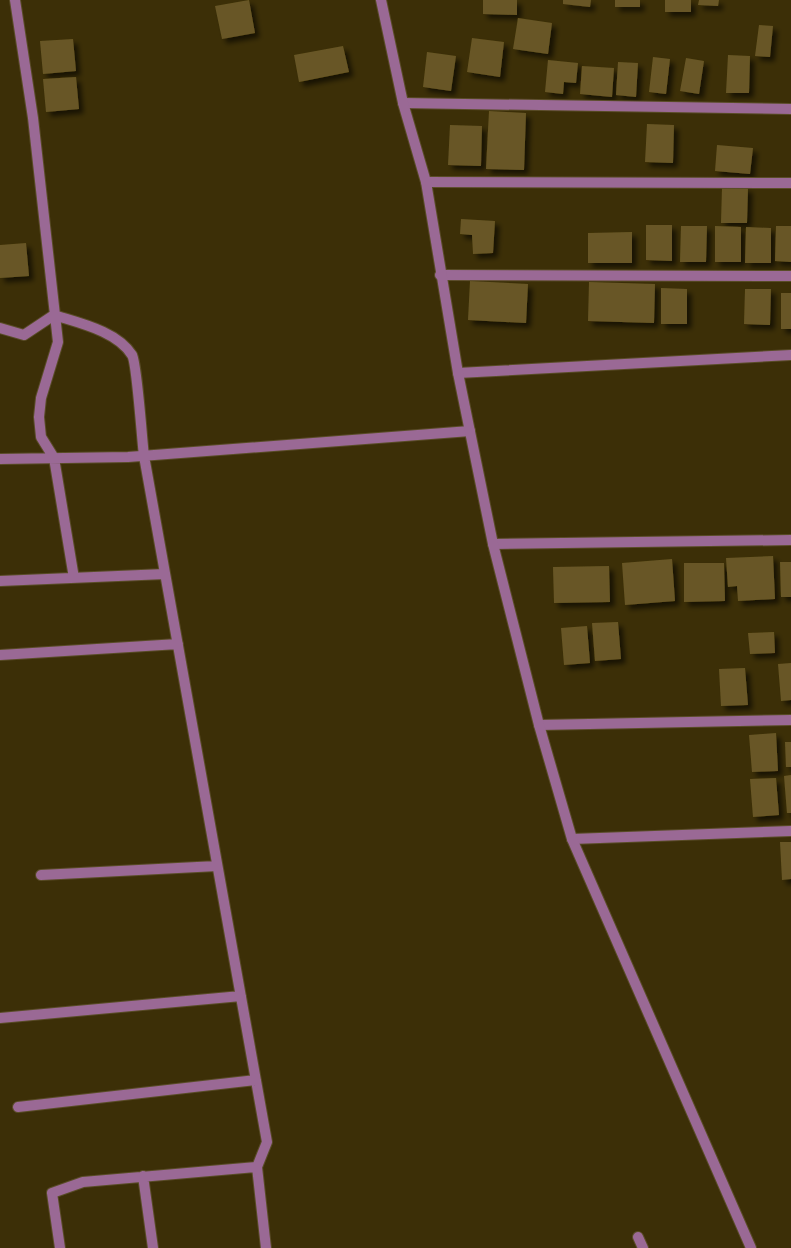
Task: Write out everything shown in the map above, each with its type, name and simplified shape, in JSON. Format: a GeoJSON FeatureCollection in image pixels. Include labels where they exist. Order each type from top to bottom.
{"type":"FeatureCollection","features":[{"type":"Feature","properties":{"kind":"street"},"geometry":{"type":"LineString","coordinates":[[15,0],[33,118],[58,342],[41,398],[39,417],[41,437],[54,458],[74,578]]}},
{"type":"Feature","properties":{"kind":"street"},"geometry":{"type":"LineString","coordinates":[[381,0],[402,103],[426,182],[440,275],[458,373],[493,544],[539,725],[572,838],[751,1248]]}},
{"type":"Feature","properties":{"kind":"street"},"geometry":{"type":"LineString","coordinates":[[402,103],[791,109]]}},
{"type":"Feature","properties":{"kind":"street"},"geometry":{"type":"LineString","coordinates":[[426,182],[791,183]]}},
{"type":"Feature","properties":{"kind":"street"},"geometry":{"type":"LineString","coordinates":[[440,275],[791,276]]}},
{"type":"Feature","properties":{"kind":"street"},"geometry":{"type":"LineString","coordinates":[[0,328],[24,335],[54,314]]}},
{"type":"Feature","properties":{"kind":"street"},"geometry":{"type":"LineString","coordinates":[[54,314],[97,329],[118,342],[133,356],[144,456],[267,1142],[257,1167],[266,1248]]}},
{"type":"Feature","properties":{"kind":"street"},"geometry":{"type":"LineString","coordinates":[[458,373],[791,355]]}},
{"type":"Feature","properties":{"kind":"street"},"geometry":{"type":"LineString","coordinates":[[0,459],[144,456],[470,431]]}},
{"type":"Feature","properties":{"kind":"street"},"geometry":{"type":"LineString","coordinates":[[493,544],[791,540]]}},
{"type":"Feature","properties":{"kind":"street"},"geometry":{"type":"LineString","coordinates":[[0,582],[165,574]]}},
{"type":"Feature","properties":{"kind":"street"},"geometry":{"type":"LineString","coordinates":[[0,655],[178,644]]}},
{"type":"Feature","properties":{"kind":"street"},"geometry":{"type":"LineString","coordinates":[[539,725],[791,720]]}},
{"type":"Feature","properties":{"kind":"street"},"geometry":{"type":"LineString","coordinates":[[572,838],[791,831]]}},
{"type":"Feature","properties":{"kind":"street"},"geometry":{"type":"LineString","coordinates":[[41,875],[217,866]]}},
{"type":"Feature","properties":{"kind":"street"},"geometry":{"type":"LineString","coordinates":[[0,1018],[241,996]]}},
{"type":"Feature","properties":{"kind":"street"},"geometry":{"type":"LineString","coordinates":[[18,1107],[256,1080]]}},
{"type":"Feature","properties":{"kind":"street"},"geometry":{"type":"LineString","coordinates":[[60,1248],[52,1193],[84,1182],[257,1167]]}},
{"type":"Feature","properties":{"kind":"street"},"geometry":{"type":"LineString","coordinates":[[143,1176],[153,1248]]}},
{"type":"Feature","properties":{"kind":"street"},"geometry":{"type":"LineString","coordinates":[[638,1237],[643,1248]]}},
{"type":"Feature","properties":{"kind":"building"},"geometry":{"type":"Polygon","coordinates":[[[249,0],[255,33],[222,39],[215,6],[249,0]]]}},
{"type":"Feature","properties":{"kind":"building"},"geometry":{"type":"Polygon","coordinates":[[[483,0],[517,0],[517,15],[483,14],[483,0]]]}},
{"type":"Feature","properties":{"kind":"building"},"geometry":{"type":"Polygon","coordinates":[[[563,0],[591,0],[590,7],[563,4],[563,0]]]}},
{"type":"Feature","properties":{"kind":"building"},"geometry":{"type":"Polygon","coordinates":[[[615,0],[640,0],[640,7],[615,7],[615,0]]]}},
{"type":"Feature","properties":{"kind":"building"},"geometry":{"type":"Polygon","coordinates":[[[665,0],[691,0],[691,12],[665,12],[665,0]]]}},
{"type":"Feature","properties":{"kind":"building"},"geometry":{"type":"Polygon","coordinates":[[[699,0],[719,0],[718,6],[698,5],[699,0]]]}},
{"type":"Feature","properties":{"kind":"building"},"geometry":{"type":"Polygon","coordinates":[[[518,18],[552,23],[548,54],[513,49],[518,18]]]}},
{"type":"Feature","properties":{"kind":"building"},"geometry":{"type":"Polygon","coordinates":[[[759,25],[773,26],[770,57],[755,56],[759,25]]]}},
{"type":"Feature","properties":{"kind":"building"},"geometry":{"type":"Polygon","coordinates":[[[472,38],[504,42],[500,77],[467,72],[472,38]]]}},
{"type":"Feature","properties":{"kind":"building"},"geometry":{"type":"Polygon","coordinates":[[[73,39],[76,71],[43,74],[40,41],[73,39]]]}},
{"type":"Feature","properties":{"kind":"building"},"geometry":{"type":"Polygon","coordinates":[[[343,46],[349,72],[299,82],[294,55],[343,46]]]}},
{"type":"Feature","properties":{"kind":"building"},"geometry":{"type":"Polygon","coordinates":[[[427,52],[456,56],[451,91],[423,87],[427,52]]]}},
{"type":"Feature","properties":{"kind":"building"},"geometry":{"type":"Polygon","coordinates":[[[728,55],[750,56],[749,93],[726,93],[728,55]]]}},
{"type":"Feature","properties":{"kind":"building"},"geometry":{"type":"Polygon","coordinates":[[[653,57],[670,59],[666,94],[649,92],[653,57]]]}},
{"type":"Feature","properties":{"kind":"building"},"geometry":{"type":"Polygon","coordinates":[[[686,58],[704,61],[699,94],[680,91],[686,58]]]}},
{"type":"Feature","properties":{"kind":"building"},"geometry":{"type":"Polygon","coordinates":[[[548,60],[578,63],[576,83],[564,82],[563,94],[545,92],[548,60]]]}},
{"type":"Feature","properties":{"kind":"building"},"geometry":{"type":"Polygon","coordinates":[[[618,62],[638,63],[636,97],[616,95],[618,62]]]}},
{"type":"Feature","properties":{"kind":"building"},"geometry":{"type":"Polygon","coordinates":[[[582,66],[614,68],[612,97],[580,94],[582,66]]]}},
{"type":"Feature","properties":{"kind":"building"},"geometry":{"type":"Polygon","coordinates":[[[76,77],[79,109],[46,112],[43,79],[76,77]]]}},
{"type":"Feature","properties":{"kind":"building"},"geometry":{"type":"Polygon","coordinates":[[[489,111],[526,113],[524,170],[486,169],[489,111]]]}},
{"type":"Feature","properties":{"kind":"building"},"geometry":{"type":"Polygon","coordinates":[[[647,124],[674,125],[673,163],[645,162],[647,124]]]}},
{"type":"Feature","properties":{"kind":"building"},"geometry":{"type":"Polygon","coordinates":[[[450,125],[482,126],[481,166],[448,165],[450,125]]]}},
{"type":"Feature","properties":{"kind":"building"},"geometry":{"type":"Polygon","coordinates":[[[717,145],[753,148],[750,174],[715,171],[717,145]]]}},
{"type":"Feature","properties":{"kind":"building"},"geometry":{"type":"Polygon","coordinates":[[[722,187],[748,188],[747,223],[721,223],[722,187]]]}},
{"type":"Feature","properties":{"kind":"building"},"geometry":{"type":"Polygon","coordinates":[[[461,219],[495,221],[493,253],[473,254],[472,235],[460,234],[461,219]]]}},
{"type":"Feature","properties":{"kind":"building"},"geometry":{"type":"Polygon","coordinates":[[[646,225],[672,225],[672,261],[646,260],[646,225]]]}},
{"type":"Feature","properties":{"kind":"building"},"geometry":{"type":"Polygon","coordinates":[[[681,226],[707,226],[706,262],[680,262],[681,226]]]}},
{"type":"Feature","properties":{"kind":"building"},"geometry":{"type":"Polygon","coordinates":[[[715,226],[741,227],[741,262],[715,262],[715,226]]]}},
{"type":"Feature","properties":{"kind":"building"},"geometry":{"type":"Polygon","coordinates":[[[776,226],[791,226],[791,262],[775,261],[776,226]]]}},
{"type":"Feature","properties":{"kind":"building"},"geometry":{"type":"Polygon","coordinates":[[[746,227],[771,228],[771,263],[745,263],[746,227]]]}},
{"type":"Feature","properties":{"kind":"building"},"geometry":{"type":"Polygon","coordinates":[[[632,232],[632,263],[588,263],[588,233],[632,232]]]}},
{"type":"Feature","properties":{"kind":"building"},"geometry":{"type":"Polygon","coordinates":[[[26,243],[29,276],[0,278],[0,245],[26,243]]]}},
{"type":"Feature","properties":{"kind":"building"},"geometry":{"type":"Polygon","coordinates":[[[470,281],[528,284],[526,323],[468,320],[470,281]]]}},
{"type":"Feature","properties":{"kind":"building"},"geometry":{"type":"Polygon","coordinates":[[[589,282],[655,284],[654,323],[588,321],[589,282]]]}},
{"type":"Feature","properties":{"kind":"building"},"geometry":{"type":"Polygon","coordinates":[[[661,288],[687,289],[687,324],[661,324],[661,288]]]}},
{"type":"Feature","properties":{"kind":"building"},"geometry":{"type":"Polygon","coordinates":[[[745,289],[771,289],[770,325],[744,324],[745,289]]]}},
{"type":"Feature","properties":{"kind":"building"},"geometry":{"type":"Polygon","coordinates":[[[781,293],[791,293],[791,329],[781,329],[781,293]]]}},
{"type":"Feature","properties":{"kind":"building"},"geometry":{"type":"Polygon","coordinates":[[[773,556],[775,599],[738,601],[737,586],[728,587],[726,558],[773,556]]]}},
{"type":"Feature","properties":{"kind":"building"},"geometry":{"type":"Polygon","coordinates":[[[672,559],[675,601],[625,605],[622,563],[672,559]]]}},
{"type":"Feature","properties":{"kind":"building"},"geometry":{"type":"Polygon","coordinates":[[[780,562],[791,562],[791,597],[781,597],[780,562]]]}},
{"type":"Feature","properties":{"kind":"building"},"geometry":{"type":"Polygon","coordinates":[[[684,563],[724,563],[725,601],[684,602],[684,563]]]}},
{"type":"Feature","properties":{"kind":"building"},"geometry":{"type":"Polygon","coordinates":[[[609,566],[610,602],[554,603],[553,567],[609,566]]]}},
{"type":"Feature","properties":{"kind":"building"},"geometry":{"type":"Polygon","coordinates":[[[618,622],[621,659],[595,661],[592,623],[618,622]]]}},
{"type":"Feature","properties":{"kind":"building"},"geometry":{"type":"Polygon","coordinates":[[[587,626],[590,663],[564,665],[561,628],[587,626]]]}},
{"type":"Feature","properties":{"kind":"building"},"geometry":{"type":"Polygon","coordinates":[[[774,632],[775,653],[750,654],[748,633],[774,632]]]}},
{"type":"Feature","properties":{"kind":"building"},"geometry":{"type":"Polygon","coordinates":[[[791,663],[791,700],[781,701],[778,664],[791,663]]]}},
{"type":"Feature","properties":{"kind":"building"},"geometry":{"type":"Polygon","coordinates":[[[745,668],[748,705],[721,706],[719,669],[745,668]]]}},
{"type":"Feature","properties":{"kind":"building"},"geometry":{"type":"Polygon","coordinates":[[[776,733],[778,771],[752,772],[749,735],[776,733]]]}},
{"type":"Feature","properties":{"kind":"building"},"geometry":{"type":"Polygon","coordinates":[[[785,742],[791,742],[791,767],[786,767],[785,742]]]}},
{"type":"Feature","properties":{"kind":"building"},"geometry":{"type":"Polygon","coordinates":[[[791,775],[791,813],[787,813],[784,776],[791,775]]]}},
{"type":"Feature","properties":{"kind":"building"},"geometry":{"type":"Polygon","coordinates":[[[776,778],[779,815],[753,817],[750,779],[776,778]]]}},
{"type":"Feature","properties":{"kind":"building"},"geometry":{"type":"Polygon","coordinates":[[[780,842],[791,842],[791,879],[782,880],[780,842]]]}}]}
